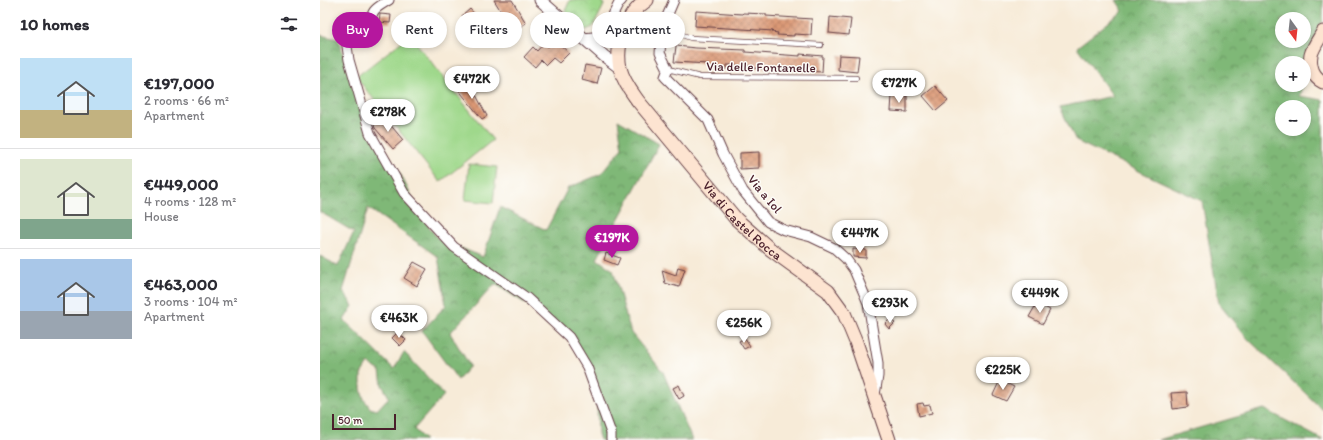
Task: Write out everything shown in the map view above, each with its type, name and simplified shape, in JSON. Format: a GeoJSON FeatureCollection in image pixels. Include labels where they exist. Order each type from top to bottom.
{"type":"FeatureCollection","features":[{"type":"Feature","properties":{"kind":"main road","name":"Via di Castel Rocca"},"geometry":{"type":"LineString","coordinates":[[634,12],[647,0]]}},
{"type":"Feature","properties":{"kind":"main road"},"geometry":{"type":"LineString","coordinates":[[1323,32],[1311,54],[1311,67],[1314,76],[1323,82]]}},
{"type":"Feature","properties":{"kind":"main road","name":"Via di Castel Rocca"},"geometry":{"type":"LineString","coordinates":[[620,48],[620,68],[627,86],[736,219],[770,249],[828,291],[844,314],[856,342],[889,440]]}},
{"type":"Feature","properties":{"kind":"street"},"geometry":{"type":"LineString","coordinates":[[389,0],[374,9],[370,18],[372,25],[346,39],[349,60],[370,132],[404,193],[454,247],[527,298],[570,336],[587,367],[611,433],[612,440]]}},
{"type":"Feature","properties":{"kind":"street"},"geometry":{"type":"LineString","coordinates":[[540,0],[554,12]]}},
{"type":"Feature","properties":{"kind":"street"},"geometry":{"type":"LineString","coordinates":[[614,12],[622,0]]}},
{"type":"Feature","properties":{"kind":"street","name":"Via a Iol"},"geometry":{"type":"LineString","coordinates":[[669,12],[674,0]]}},
{"type":"Feature","properties":{"kind":"street"},"geometry":{"type":"LineString","coordinates":[[584,39],[592,38]]}},
{"type":"Feature","properties":{"kind":"street"},"geometry":{"type":"LineString","coordinates":[[584,39],[620,68]]}},
{"type":"Feature","properties":{"kind":"street","name":"Via a Iol"},"geometry":{"type":"LineString","coordinates":[[660,48],[660,54],[668,68],[665,77],[708,120],[723,154],[743,191],[768,222],[784,230],[811,237],[834,248],[846,258],[854,270],[868,303],[878,363],[878,376],[874,398]]}},
{"type":"Feature","properties":{"kind":"lane"},"geometry":{"type":"LineString","coordinates":[[685,36],[691,38],[821,45]]}},
{"type":"Feature","properties":{"kind":"lane","name":"Via delle Fontanelle"},"geometry":{"type":"LineString","coordinates":[[668,68],[700,77],[856,78]]}},
{"type":"Feature","properties":{"kind":"green space"},"geometry":{"type":"Polygon","coordinates":[[[570,0],[602,0],[604,5],[600,12],[592,12],[592,27],[586,30],[584,28],[584,12],[565,11],[570,0]]]}},
{"type":"Feature","properties":{"kind":"green space"},"geometry":{"type":"Polygon","coordinates":[[[1116,0],[1323,0],[1323,19],[1311,58],[1311,56],[1275,56],[1275,92],[1300,92],[1299,96],[1323,100],[1323,410],[1247,338],[1219,304],[1202,201],[1076,141],[1060,107],[1113,96],[1077,47],[1123,11],[1116,0]]]}},
{"type":"Feature","properties":{"kind":"green space"},"geometry":{"type":"Polygon","coordinates":[[[320,35],[332,38],[332,48],[341,48],[369,125],[402,177],[418,210],[437,238],[483,257],[500,207],[546,230],[568,188],[601,174],[622,148],[618,120],[659,144],[597,259],[613,270],[631,333],[663,372],[692,440],[600,440],[598,434],[596,379],[568,331],[495,284],[450,333],[470,366],[458,380],[422,331],[446,305],[438,257],[368,208],[343,291],[353,306],[344,320],[394,369],[404,352],[444,395],[414,429],[425,440],[320,440],[320,256],[338,266],[354,232],[320,212],[320,35]],[[368,363],[361,374],[361,389],[364,399],[370,408],[377,410],[389,397],[382,385],[380,371],[368,363]]]}},
{"type":"Feature","properties":{"kind":"green space"},"geometry":{"type":"Polygon","coordinates":[[[393,48],[420,48],[493,140],[440,182],[356,77],[393,48]]]}},
{"type":"Feature","properties":{"kind":"green space"},"geometry":{"type":"Polygon","coordinates":[[[469,164],[497,167],[493,203],[465,200],[469,164]]]}},
{"type":"Feature","properties":{"kind":"green space"},"geometry":{"type":"Polygon","coordinates":[[[1264,409],[1323,440],[1158,440],[1264,409]]]}},
{"type":"Feature","properties":{"kind":"building"},"geometry":{"type":"Polygon","coordinates":[[[494,0],[512,0],[519,12],[502,12],[494,0]]]}},
{"type":"Feature","properties":{"kind":"building"},"geometry":{"type":"Polygon","coordinates":[[[696,11],[766,14],[766,16],[812,19],[811,35],[777,35],[778,33],[772,32],[773,31],[695,26],[696,11]]]}},
{"type":"Feature","properties":{"kind":"building"},"geometry":{"type":"Polygon","coordinates":[[[383,14],[391,15],[390,23],[383,22],[383,14]]]}},
{"type":"Feature","properties":{"kind":"building"},"geometry":{"type":"Polygon","coordinates":[[[522,16],[526,23],[522,26],[522,16]]]}},
{"type":"Feature","properties":{"kind":"building"},"geometry":{"type":"Polygon","coordinates":[[[830,17],[851,19],[849,35],[829,33],[830,17]]]}},
{"type":"Feature","properties":{"kind":"building"},"geometry":{"type":"Polygon","coordinates":[[[685,47],[745,50],[745,52],[800,56],[800,54],[823,56],[822,72],[727,65],[727,69],[708,68],[708,64],[674,62],[676,48],[685,47]]]}},
{"type":"Feature","properties":{"kind":"building"},"geometry":{"type":"Polygon","coordinates":[[[532,48],[537,51],[540,48],[564,48],[569,53],[559,63],[553,58],[546,65],[541,60],[535,67],[524,57],[532,48]]]}},
{"type":"Feature","properties":{"kind":"building"},"geometry":{"type":"Polygon","coordinates":[[[839,55],[859,56],[857,72],[838,70],[839,55]]]}},
{"type":"Feature","properties":{"kind":"building"},"geometry":{"type":"Polygon","coordinates":[[[585,65],[601,68],[597,84],[582,80],[585,65]]]}},
{"type":"Feature","properties":{"kind":"building"},"geometry":{"type":"Polygon","coordinates":[[[463,82],[476,95],[487,116],[482,119],[457,88],[463,82]]]}},
{"type":"Feature","properties":{"kind":"building"},"geometry":{"type":"Polygon","coordinates":[[[935,86],[948,101],[936,111],[923,96],[935,86]]]}},
{"type":"Feature","properties":{"kind":"building"},"geometry":{"type":"Polygon","coordinates":[[[892,95],[907,96],[907,112],[891,111],[892,95]]]}},
{"type":"Feature","properties":{"kind":"building"},"geometry":{"type":"Polygon","coordinates":[[[383,116],[403,140],[393,149],[374,125],[383,116]]]}},
{"type":"Feature","properties":{"kind":"building"},"geometry":{"type":"Polygon","coordinates":[[[759,152],[759,168],[740,169],[740,153],[759,152]]]}},
{"type":"Feature","properties":{"kind":"building"},"geometry":{"type":"Polygon","coordinates":[[[853,249],[866,250],[866,258],[853,257],[853,249]]]}},
{"type":"Feature","properties":{"kind":"building"},"geometry":{"type":"Polygon","coordinates":[[[606,253],[620,258],[617,265],[604,260],[606,253]]]}},
{"type":"Feature","properties":{"kind":"building"},"geometry":{"type":"Polygon","coordinates":[[[414,262],[427,269],[417,286],[404,278],[414,262]]]}},
{"type":"Feature","properties":{"kind":"building"},"geometry":{"type":"Polygon","coordinates":[[[678,267],[685,269],[679,287],[665,283],[662,270],[676,275],[678,267]]]}},
{"type":"Feature","properties":{"kind":"building"},"geometry":{"type":"Polygon","coordinates":[[[1037,303],[1050,310],[1043,324],[1029,317],[1037,303]]]}},
{"type":"Feature","properties":{"kind":"building"},"geometry":{"type":"Polygon","coordinates":[[[890,319],[895,323],[889,329],[885,324],[890,319]]]}},
{"type":"Feature","properties":{"kind":"building"},"geometry":{"type":"Polygon","coordinates":[[[398,332],[406,340],[400,346],[392,338],[398,332]]]}},
{"type":"Feature","properties":{"kind":"building"},"geometry":{"type":"Polygon","coordinates":[[[745,338],[750,346],[744,349],[739,341],[745,338]]]}},
{"type":"Feature","properties":{"kind":"building"},"geometry":{"type":"Polygon","coordinates":[[[1000,380],[1014,387],[1006,401],[993,395],[1000,380]]]}},
{"type":"Feature","properties":{"kind":"building"},"geometry":{"type":"Polygon","coordinates":[[[679,385],[684,396],[679,399],[673,388],[679,385]]]}},
{"type":"Feature","properties":{"kind":"building"},"geometry":{"type":"Polygon","coordinates":[[[1187,392],[1188,407],[1173,409],[1171,393],[1187,392]]]}},
{"type":"Feature","properties":{"kind":"building"},"geometry":{"type":"Polygon","coordinates":[[[923,403],[924,406],[930,405],[932,413],[919,416],[917,404],[923,403]]]}}]}
